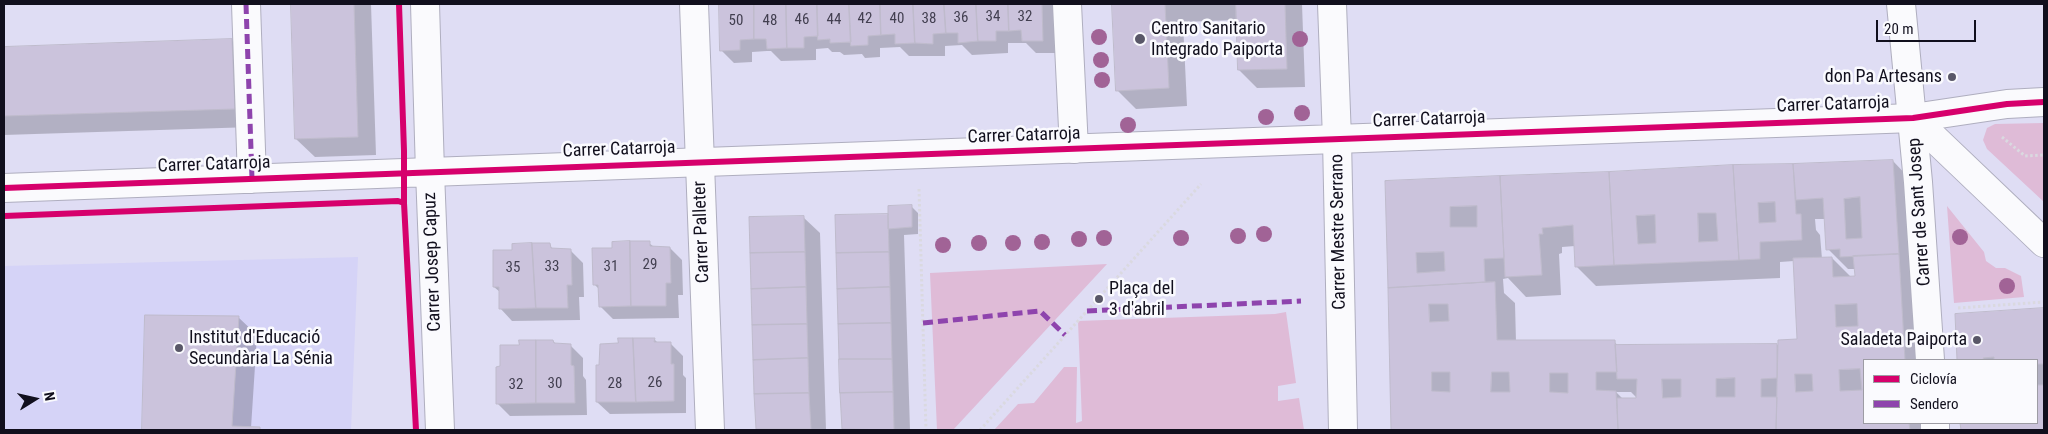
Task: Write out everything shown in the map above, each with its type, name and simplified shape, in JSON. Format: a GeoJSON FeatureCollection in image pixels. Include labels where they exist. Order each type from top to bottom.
{"type":"FeatureCollection","features":[{"type":"Feature","properties":{"kind":"street"},"geometry":{"type":"LineString","coordinates":[[246,4],[252,179]]}},
{"type":"Feature","properties":{"kind":"street","name":"Carrer Josep Capuz"},"geometry":{"type":"LineString","coordinates":[[425,4],[440,430]]}},
{"type":"Feature","properties":{"kind":"street","name":"Carrer Palleter"},"geometry":{"type":"LineString","coordinates":[[694,4],[710,430]]}},
{"type":"Feature","properties":{"kind":"street"},"geometry":{"type":"LineString","coordinates":[[1067,4],[1074,149]]}},
{"type":"Feature","properties":{"kind":"street","name":"Carrer Mestre Serrano"},"geometry":{"type":"LineString","coordinates":[[1332,4],[1337,139],[1343,430]]}},
{"type":"Feature","properties":{"kind":"street","name":"Carrer de Sant Josep"},"geometry":{"type":"LineString","coordinates":[[1901,4],[1912,118],[1930,359]]}},
{"type":"Feature","properties":{"kind":"street","name":"Carrer Catarroja"},"geometry":{"type":"LineString","coordinates":[[4,188],[1912,118],[2007,104],[2044,102]]}},
{"type":"Feature","properties":{"kind":"street"},"geometry":{"type":"LineString","coordinates":[[1912,118],[2044,243]]}},
{"type":"Feature","properties":{"kind":"path"},"geometry":{"type":"LineString","coordinates":[[2000,130],[2001,136],[2026,156],[2044,155]]}},
{"type":"Feature","properties":{"kind":"path"},"geometry":{"type":"LineString","coordinates":[[980,430],[1202,184]]}},
{"type":"Feature","properties":{"kind":"path"},"geometry":{"type":"LineString","coordinates":[[919,189],[926,430]]}},
{"type":"Feature","properties":{"kind":"path"},"geometry":{"type":"LineString","coordinates":[[1950,308],[2044,302]]}},
{"type":"Feature","properties":{"kind":"shaded area"},"geometry":{"type":"Polygon","coordinates":[[[2044,123],[2044,202],[1987,149],[1983,140],[1987,128],[1995,124],[2044,123]]]}},
{"type":"Feature","properties":{"kind":"shaded area"},"geometry":{"type":"Polygon","coordinates":[[[1947,206],[1984,252],[1986,261],[1996,268],[2005,268],[2021,276],[2024,297],[1954,303],[1947,206]]]}},
{"type":"Feature","properties":{"kind":"shaded area","name":"Institut d'Educació Secundària La Sénia"},"geometry":{"type":"Polygon","coordinates":[[[358,257],[351,430],[4,430],[4,266],[358,257]]]}},
{"type":"Feature","properties":{"kind":"shaded area"},"geometry":{"type":"Polygon","coordinates":[[[1107,264],[953,430],[937,430],[930,273],[1107,264]]]}},
{"type":"Feature","properties":{"kind":"shaded area"},"geometry":{"type":"Polygon","coordinates":[[[1286,312],[1296,383],[1278,386],[1278,401],[1299,398],[1304,430],[994,430],[1018,404],[1034,403],[1064,367],[1077,367],[1076,423],[1082,421],[1078,321],[1275,314],[1286,312]]]}},
{"type":"Feature","properties":{"kind":"building"},"geometry":{"type":"Polygon","coordinates":[[[291,4],[354,4],[358,137],[295,139],[291,4]]]}},
{"type":"Feature","properties":{"kind":"building"},"geometry":{"type":"Polygon","coordinates":[[[719,4],[754,4],[754,39],[740,40],[740,50],[720,51],[719,4]]]}},
{"type":"Feature","properties":{"kind":"building"},"geometry":{"type":"Polygon","coordinates":[[[754,4],[786,4],[787,48],[767,49],[766,39],[754,39],[754,4]]]}},
{"type":"Feature","properties":{"kind":"building"},"geometry":{"type":"Polygon","coordinates":[[[786,4],[817,4],[818,36],[804,37],[804,48],[787,48],[786,4]]]}},
{"type":"Feature","properties":{"kind":"building"},"geometry":{"type":"Polygon","coordinates":[[[817,4],[849,4],[851,42],[830,43],[830,39],[818,40],[817,4]]]}},
{"type":"Feature","properties":{"kind":"building"},"geometry":{"type":"Polygon","coordinates":[[[849,4],[880,4],[881,35],[868,36],[868,45],[851,46],[849,4]]]}},
{"type":"Feature","properties":{"kind":"building"},"geometry":{"type":"Polygon","coordinates":[[[880,4],[913,4],[915,43],[895,44],[895,34],[881,35],[880,4]]]}},
{"type":"Feature","properties":{"kind":"building"},"geometry":{"type":"Polygon","coordinates":[[[913,4],[944,4],[946,33],[933,34],[933,44],[915,43],[913,4]]]}},
{"type":"Feature","properties":{"kind":"building"},"geometry":{"type":"Polygon","coordinates":[[[944,4],[976,4],[978,41],[958,43],[958,33],[946,33],[944,4]]]}},
{"type":"Feature","properties":{"kind":"building"},"geometry":{"type":"Polygon","coordinates":[[[976,4],[1008,4],[1009,31],[996,31],[996,41],[978,41],[976,4]]]}},
{"type":"Feature","properties":{"kind":"building"},"geometry":{"type":"Polygon","coordinates":[[[1008,4],[1042,4],[1043,41],[1022,41],[1021,30],[1009,31],[1008,4]]]}},
{"type":"Feature","properties":{"kind":"building","name":"Centro Sanitario Integrado Paiporta"},"geometry":{"type":"Polygon","coordinates":[[[1112,4],[1165,4],[1169,88],[1116,91],[1112,4]]]}},
{"type":"Feature","properties":{"kind":"building","name":"Centro Sanitario Integrado Paiporta"},"geometry":{"type":"Polygon","coordinates":[[[1236,4],[1285,4],[1287,69],[1238,70],[1236,4]]]}},
{"type":"Feature","properties":{"kind":"building"},"geometry":{"type":"Polygon","coordinates":[[[232,39],[235,109],[4,116],[4,47],[232,39]]]}},
{"type":"Feature","properties":{"kind":"building"},"geometry":{"type":"Polygon","coordinates":[[[1893,160],[1899,254],[1840,257],[1840,249],[1826,250],[1823,198],[1796,200],[1793,164],[1893,160]],[[1860,197],[1844,199],[1846,239],[1862,238],[1860,197]]]}},
{"type":"Feature","properties":{"kind":"building"},"geometry":{"type":"Polygon","coordinates":[[[1793,164],[1796,214],[1801,214],[1802,240],[1760,242],[1760,259],[1739,260],[1733,165],[1793,164]],[[1775,202],[1758,203],[1759,223],[1776,222],[1775,202]]]}},
{"type":"Feature","properties":{"kind":"building"},"geometry":{"type":"Polygon","coordinates":[[[1733,165],[1739,260],[1614,265],[1609,172],[1733,165]],[[1698,213],[1699,242],[1718,241],[1716,213],[1698,213]],[[1655,215],[1636,216],[1638,244],[1656,243],[1655,215]]]}},
{"type":"Feature","properties":{"kind":"building"},"geometry":{"type":"Polygon","coordinates":[[[1609,172],[1614,265],[1575,267],[1573,225],[1542,228],[1543,234],[1539,234],[1542,275],[1505,277],[1500,176],[1609,172]]]}},
{"type":"Feature","properties":{"kind":"building"},"geometry":{"type":"Polygon","coordinates":[[[1500,176],[1504,258],[1484,259],[1485,282],[1388,288],[1385,181],[1500,176]],[[1477,206],[1450,207],[1450,227],[1477,227],[1477,206]],[[1444,252],[1416,253],[1417,273],[1445,271],[1444,252]]]}},
{"type":"Feature","properties":{"kind":"building"},"geometry":{"type":"Polygon","coordinates":[[[912,205],[912,227],[888,229],[888,206],[912,205]]]}},
{"type":"Feature","properties":{"kind":"building"},"geometry":{"type":"Polygon","coordinates":[[[888,214],[889,252],[836,253],[835,215],[888,214]]]}},
{"type":"Feature","properties":{"kind":"building"},"geometry":{"type":"Polygon","coordinates":[[[804,216],[805,252],[750,253],[749,217],[804,216]]]}},
{"type":"Feature","properties":{"kind":"building"},"geometry":{"type":"Polygon","coordinates":[[[630,241],[631,306],[599,307],[598,285],[593,285],[592,248],[612,248],[612,242],[630,241]]]}},
{"type":"Feature","properties":{"kind":"building"},"geometry":{"type":"Polygon","coordinates":[[[630,241],[650,241],[650,246],[670,247],[671,283],[666,283],[666,306],[631,306],[630,241]]]}},
{"type":"Feature","properties":{"kind":"building"},"geometry":{"type":"Polygon","coordinates":[[[532,243],[536,308],[499,309],[499,287],[493,287],[493,250],[512,250],[512,244],[532,243]]]}},
{"type":"Feature","properties":{"kind":"building"},"geometry":{"type":"Polygon","coordinates":[[[532,243],[550,243],[551,248],[571,249],[572,285],[567,285],[568,308],[536,308],[532,243]]]}},
{"type":"Feature","properties":{"kind":"building"},"geometry":{"type":"Polygon","coordinates":[[[805,252],[806,287],[751,289],[750,253],[805,252]]]}},
{"type":"Feature","properties":{"kind":"building"},"geometry":{"type":"Polygon","coordinates":[[[889,252],[890,287],[837,289],[836,253],[889,252]]]}},
{"type":"Feature","properties":{"kind":"building"},"geometry":{"type":"Polygon","coordinates":[[[1899,254],[1905,359],[1863,359],[1863,424],[1909,424],[1910,430],[1776,430],[1778,340],[1797,339],[1793,258],[1832,257],[1833,277],[1855,276],[1853,256],[1899,254]],[[1857,304],[1835,305],[1836,327],[1858,326],[1857,304]],[[1860,369],[1839,370],[1840,391],[1862,390],[1860,369]],[[1795,374],[1796,392],[1813,391],[1812,374],[1795,374]]]}},
{"type":"Feature","properties":{"kind":"building"},"geometry":{"type":"Polygon","coordinates":[[[1495,282],[1497,340],[1615,340],[1617,372],[1596,372],[1596,390],[1616,391],[1618,430],[1391,430],[1388,288],[1495,282]],[[1429,304],[1430,322],[1449,321],[1448,304],[1429,304]],[[1432,372],[1432,391],[1450,392],[1450,372],[1432,372]],[[1492,372],[1491,392],[1510,392],[1509,372],[1492,372]],[[1550,373],[1550,392],[1568,393],[1568,373],[1550,373]]]}},
{"type":"Feature","properties":{"kind":"building"},"geometry":{"type":"Polygon","coordinates":[[[806,287],[807,324],[752,325],[751,289],[806,287]]]}},
{"type":"Feature","properties":{"kind":"building"},"geometry":{"type":"Polygon","coordinates":[[[890,287],[891,323],[838,324],[837,289],[890,287]]]}},
{"type":"Feature","properties":{"kind":"building"},"geometry":{"type":"Polygon","coordinates":[[[2044,308],[2044,364],[2038,364],[2038,359],[1994,359],[1994,357],[1957,359],[1955,314],[2044,308]]]}},
{"type":"Feature","properties":{"kind":"building"},"geometry":{"type":"Polygon","coordinates":[[[145,315],[239,316],[232,426],[260,427],[260,430],[142,430],[145,315]]]}},
{"type":"Feature","properties":{"kind":"building"},"geometry":{"type":"Polygon","coordinates":[[[891,323],[892,359],[839,359],[838,324],[891,323]]]}},
{"type":"Feature","properties":{"kind":"building"},"geometry":{"type":"Polygon","coordinates":[[[807,324],[808,358],[753,360],[752,325],[807,324]]]}},
{"type":"Feature","properties":{"kind":"building"},"geometry":{"type":"Polygon","coordinates":[[[618,338],[633,338],[636,402],[596,402],[596,365],[599,365],[600,344],[618,343],[618,338]]]}},
{"type":"Feature","properties":{"kind":"building"},"geometry":{"type":"Polygon","coordinates":[[[633,338],[655,338],[654,342],[671,342],[671,364],[674,364],[674,401],[636,402],[633,338]]]}},
{"type":"Feature","properties":{"kind":"building"},"geometry":{"type":"Polygon","coordinates":[[[519,340],[536,340],[536,403],[496,404],[496,367],[500,366],[500,345],[519,345],[519,340]]]}},
{"type":"Feature","properties":{"kind":"building"},"geometry":{"type":"Polygon","coordinates":[[[536,340],[553,340],[554,343],[571,344],[571,365],[574,366],[575,403],[536,403],[536,340]]]}},
{"type":"Feature","properties":{"kind":"building"},"geometry":{"type":"Polygon","coordinates":[[[1777,344],[1777,378],[1761,379],[1761,397],[1777,397],[1776,430],[1618,430],[1617,398],[1636,398],[1637,379],[1617,379],[1615,345],[1777,344]],[[1735,378],[1716,379],[1716,397],[1735,397],[1735,378]],[[1662,379],[1663,398],[1681,397],[1681,379],[1662,379]]]}},
{"type":"Feature","properties":{"kind":"building"},"geometry":{"type":"Polygon","coordinates":[[[808,358],[809,393],[754,394],[753,360],[808,358]]]}},
{"type":"Feature","properties":{"kind":"building"},"geometry":{"type":"Polygon","coordinates":[[[839,359],[892,359],[893,392],[840,393],[839,359]]]}},
{"type":"Feature","properties":{"kind":"building"},"geometry":{"type":"Polygon","coordinates":[[[2038,385],[2044,385],[2044,430],[1961,430],[1960,424],[2038,424],[2038,385]]]}},
{"type":"Feature","properties":{"kind":"building"},"geometry":{"type":"Polygon","coordinates":[[[893,392],[894,430],[842,429],[840,393],[893,392]]]}},
{"type":"Feature","properties":{"kind":"building"},"geometry":{"type":"Polygon","coordinates":[[[809,393],[811,429],[756,429],[754,394],[809,393]]]}},
{"type":"Feature","properties":{"kind":"marked path"},"geometry":{"type":"LineString","coordinates":[[246,4],[252,179]]}},
{"type":"Feature","properties":{"kind":"marked path"},"geometry":{"type":"LineString","coordinates":[[1087,311],[1301,301]]}},
{"type":"Feature","properties":{"kind":"marked path"},"geometry":{"type":"LineString","coordinates":[[923,323],[1040,311],[1065,335]]}},
{"type":"Feature","properties":{"kind":"cycle path"},"geometry":{"type":"LineString","coordinates":[[399,4],[404,203],[416,430]]}},
{"type":"Feature","properties":{"kind":"cycle path"},"geometry":{"type":"LineString","coordinates":[[4,188],[1913,118],[2007,104],[2044,102]]}},
{"type":"Feature","properties":{"kind":"cycle path"},"geometry":{"type":"LineString","coordinates":[[4,216],[398,201],[404,203]]}},
{"type":"Feature","properties":{"kind":"place","name":"Centro Sanitario Integrado Paiporta"},"geometry":{"type":"Point","coordinates":[1140,39]}},
{"type":"Feature","properties":{"kind":"place","name":"don Pa Artesans"},"geometry":{"type":"Point","coordinates":[1952,77]}},
{"type":"Feature","properties":{"kind":"place","name":"Plaça del 3 d'abril"},"geometry":{"type":"Point","coordinates":[1099,299]}},
{"type":"Feature","properties":{"kind":"place","name":"Saladeta Paiporta"},"geometry":{"type":"Point","coordinates":[1977,340]}},
{"type":"Feature","properties":{"kind":"place","name":"Institut d'Educació Secundària La Sénia"},"geometry":{"type":"Point","coordinates":[179,348]}}]}
